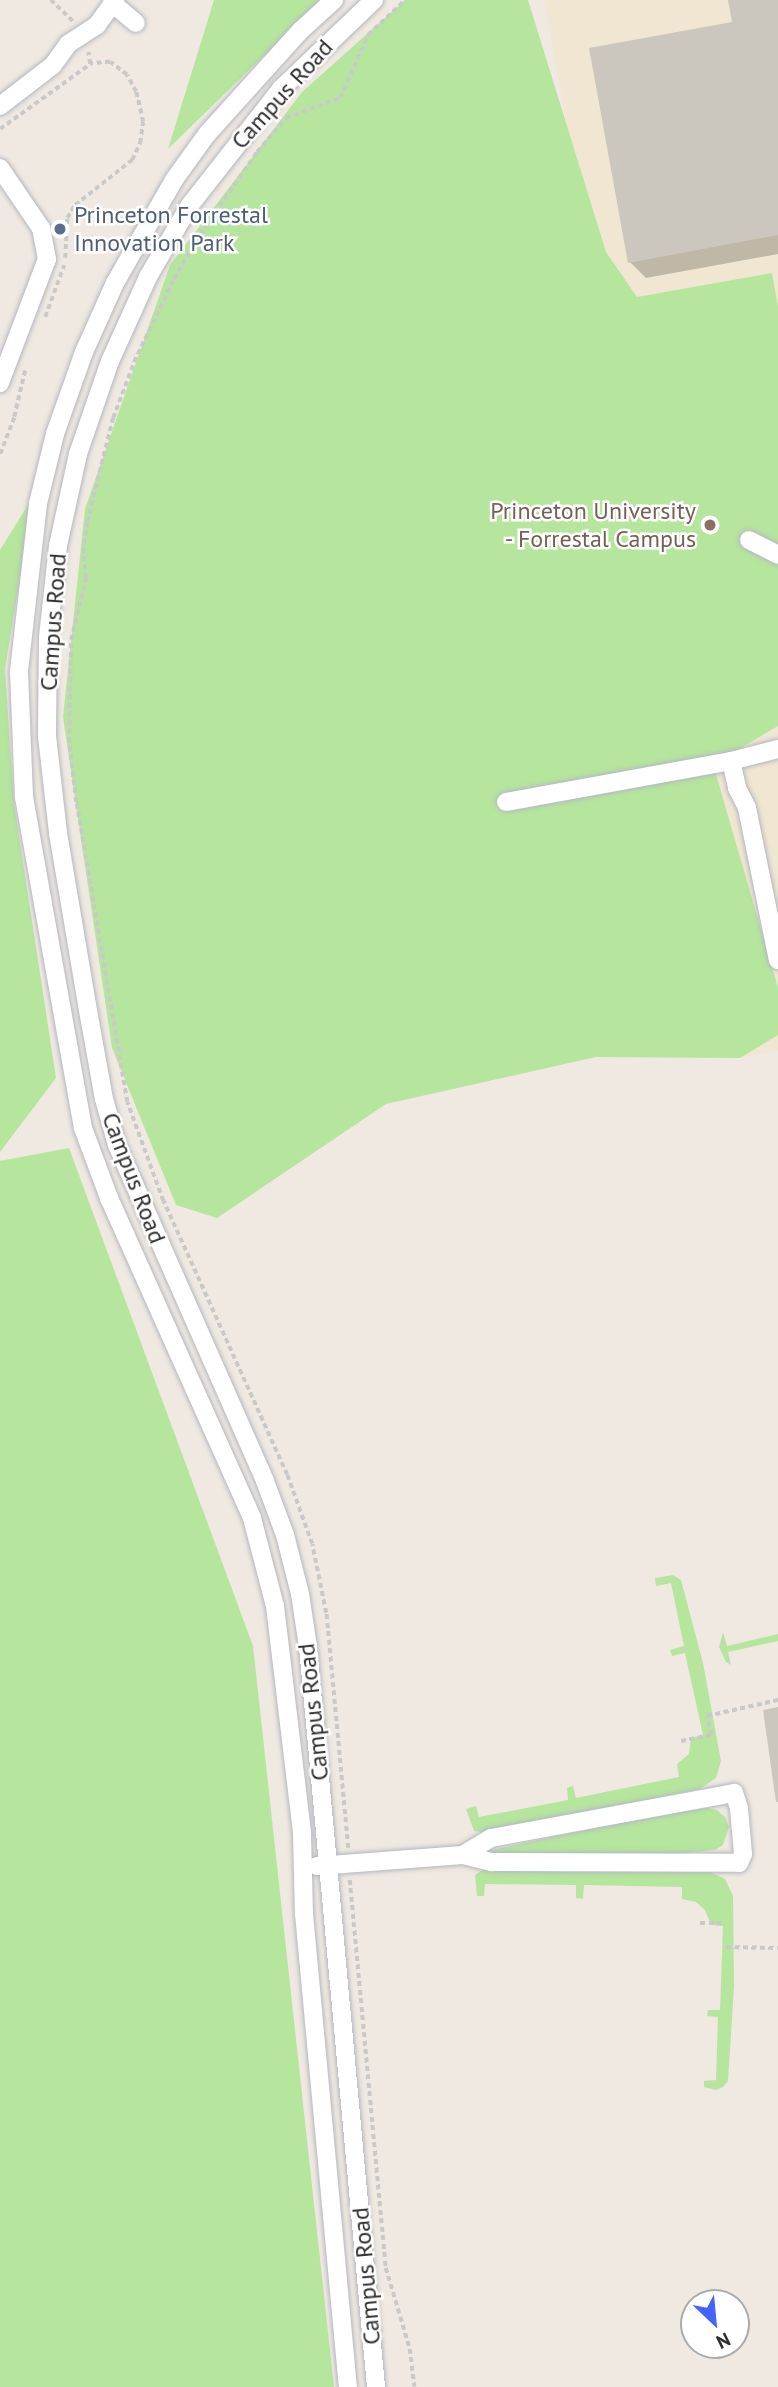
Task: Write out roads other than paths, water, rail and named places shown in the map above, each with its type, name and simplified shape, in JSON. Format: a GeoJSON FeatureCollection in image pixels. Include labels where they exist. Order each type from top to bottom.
{"type":"FeatureCollection","features":[{"type":"Feature","properties":{"kind":"street","name":"Campus Road"},"geometry":{"type":"LineString","coordinates":[[334,0],[301,30],[207,134],[174,180],[115,283],[84,352],[55,434],[38,504],[19,671],[24,797],[83,1128],[100,1178],[252,1518],[275,1606],[302,1834],[304,1914],[348,2387]]}},
{"type":"Feature","properties":{"kind":"street","name":"Campus Road"},"geometry":{"type":"LineString","coordinates":[[374,0],[281,89],[235,144],[190,205],[148,277],[110,361],[78,454],[58,545],[48,637],[47,736],[58,833],[104,1099],[132,1182],[265,1481],[285,1535],[300,1594],[308,1647],[376,2387]]}},
{"type":"Feature","properties":{"kind":"street"},"geometry":{"type":"LineString","coordinates":[[0,106],[53,65],[68,44],[97,25],[114,2],[135,23]]}},
{"type":"Feature","properties":{"kind":"street"},"geometry":{"type":"LineString","coordinates":[[0,168],[41,228],[47,259],[0,383]]}},
{"type":"Feature","properties":{"kind":"street"},"geometry":{"type":"LineString","coordinates":[[749,540],[778,555]]}},
{"type":"Feature","properties":{"kind":"street"},"geometry":{"type":"LineString","coordinates":[[506,802],[731,761],[778,749]]}},
{"type":"Feature","properties":{"kind":"street"},"geometry":{"type":"LineString","coordinates":[[731,761],[737,788],[747,808],[778,960]]}},
{"type":"Feature","properties":{"kind":"street"},"geometry":{"type":"LineString","coordinates":[[303,1867],[463,1855],[492,1862],[739,1863],[743,1854],[739,1808],[733,1793],[491,1838],[463,1855]]}},
{"type":"Feature","properties":{"kind":"place","name":"Princeton Forrestal Innovation Park"},"geometry":{"type":"Point","coordinates":[60,229]}},
{"type":"Feature","properties":{"kind":"place","name":"Princeton University - Forrestal Campus"},"geometry":{"type":"Point","coordinates":[710,525]}}]}
